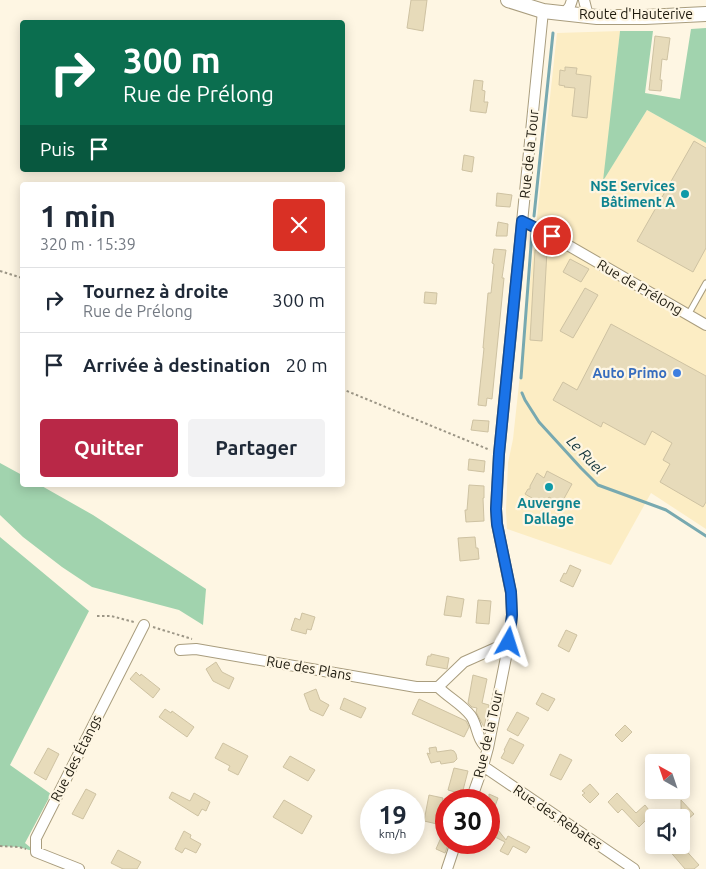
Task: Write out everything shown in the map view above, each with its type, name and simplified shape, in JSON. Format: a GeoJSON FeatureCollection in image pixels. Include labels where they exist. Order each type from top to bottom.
{"type":"FeatureCollection","features":[{"type":"Feature","properties":{"kind":"main road","name":"Route d'Hauterive"},"geometry":{"type":"LineString","coordinates":[[508,0],[543,11],[588,16],[645,17],[706,14]]}},
{"type":"Feature","properties":{"kind":"street"},"geometry":{"type":"LineString","coordinates":[[564,14],[572,0]]}},
{"type":"Feature","properties":{"kind":"street"},"geometry":{"type":"LineString","coordinates":[[584,0],[588,16]]}},
{"type":"Feature","properties":{"kind":"street","name":"Rue de la Tour"},"geometry":{"type":"LineString","coordinates":[[475,789],[488,748],[509,642],[512,615],[511,592],[497,524],[496,509],[499,454],[543,11]]}},
{"type":"Feature","properties":{"kind":"street","name":"Rue de Prélong"},"geometry":{"type":"LineString","coordinates":[[522,221],[552,236],[706,325]]}},
{"type":"Feature","properties":{"kind":"street","name":"Rue des Étangs"},"geometry":{"type":"LineString","coordinates":[[36,852],[36,838],[144,625]]}},
{"type":"Feature","properties":{"kind":"street"},"geometry":{"type":"LineString","coordinates":[[488,748],[483,745],[472,718],[461,705],[438,687],[464,662],[509,642]]}},
{"type":"Feature","properties":{"kind":"street","name":"Rue des Plans"},"geometry":{"type":"LineString","coordinates":[[180,650],[196,649],[416,687],[438,687]]}},
{"type":"Feature","properties":{"kind":"street","name":"Rue des Rebates"},"geometry":{"type":"LineString","coordinates":[[483,766],[634,869]]}},
{"type":"Feature","properties":{"kind":"street"},"geometry":{"type":"LineString","coordinates":[[36,852],[79,869]]}},
{"type":"Feature","properties":{"kind":"street"},"geometry":{"type":"LineString","coordinates":[[447,869],[452,854]]}},
{"type":"Feature","properties":{"kind":"lane"},"geometry":{"type":"LineString","coordinates":[[688,315],[706,283]]}},
{"type":"Feature","properties":{"kind":"path"},"geometry":{"type":"LineString","coordinates":[[0,271],[20,277]]}},
{"type":"Feature","properties":{"kind":"path"},"geometry":{"type":"LineString","coordinates":[[345,390],[499,454]]}},
{"type":"Feature","properties":{"kind":"path"},"geometry":{"type":"LineString","coordinates":[[97,616],[110,616],[197,640]]}},
{"type":"Feature","properties":{"kind":"path"},"geometry":{"type":"LineString","coordinates":[[0,846],[19,847],[36,852]]}},
{"type":"Feature","properties":{"kind":"shaded area"},"geometry":{"type":"Polygon","coordinates":[[[620,31],[604,179],[647,110],[706,143],[706,529],[651,493],[611,565],[507,529],[506,510],[508,463],[513,439],[557,33],[620,31]]]}},
{"type":"Feature","properties":{"kind":"green space"},"geometry":{"type":"Polygon","coordinates":[[[706,28],[706,143],[647,110],[603,181],[620,31],[653,31],[645,93],[680,99],[691,29],[706,28]]]}},
{"type":"Feature","properties":{"kind":"green space"},"geometry":{"type":"Polygon","coordinates":[[[0,463],[20,474],[20,487],[44,487],[93,515],[206,589],[203,625],[179,610],[92,587],[23,537],[0,515],[0,463]]]}},
{"type":"Feature","properties":{"kind":"green space"},"geometry":{"type":"Polygon","coordinates":[[[0,537],[89,611],[10,765],[51,794],[25,843],[36,852],[19,847],[0,846],[0,537]]]}},
{"type":"Feature","properties":{"kind":"building"},"geometry":{"type":"Polygon","coordinates":[[[411,0],[427,0],[423,31],[407,28],[411,0]]]}},
{"type":"Feature","properties":{"kind":"building"},"geometry":{"type":"Polygon","coordinates":[[[655,36],[670,38],[667,60],[662,59],[661,91],[649,90],[655,36]]]}},
{"type":"Feature","properties":{"kind":"building"},"geometry":{"type":"Polygon","coordinates":[[[565,67],[577,68],[576,74],[591,76],[587,118],[572,116],[575,88],[559,85],[560,70],[565,71],[565,67]]]}},
{"type":"Feature","properties":{"kind":"building"},"geometry":{"type":"Polygon","coordinates":[[[474,80],[483,81],[482,90],[485,91],[484,102],[488,102],[486,113],[470,111],[474,80]]]}},
{"type":"Feature","properties":{"kind":"building","name":"NSE Services Bâtiment A"},"geometry":{"type":"Polygon","coordinates":[[[694,141],[706,148],[706,248],[693,272],[637,241],[694,141]]]}},
{"type":"Feature","properties":{"kind":"building"},"geometry":{"type":"Polygon","coordinates":[[[464,155],[474,157],[472,172],[462,170],[464,155]]]}},
{"type":"Feature","properties":{"kind":"building"},"geometry":{"type":"Polygon","coordinates":[[[497,193],[512,195],[510,207],[496,206],[497,193]]]}},
{"type":"Feature","properties":{"kind":"building"},"geometry":{"type":"Polygon","coordinates":[[[498,222],[508,224],[507,236],[496,236],[498,222]]]}},
{"type":"Feature","properties":{"kind":"building"},"geometry":{"type":"Polygon","coordinates":[[[494,249],[506,250],[492,399],[487,398],[486,406],[478,405],[488,293],[491,293],[494,264],[492,263],[494,249]]]}},
{"type":"Feature","properties":{"kind":"building"},"geometry":{"type":"Polygon","coordinates":[[[535,250],[547,251],[542,341],[530,340],[535,250]]]}},
{"type":"Feature","properties":{"kind":"building"},"geometry":{"type":"Polygon","coordinates":[[[570,259],[589,269],[581,282],[563,272],[570,259]]]}},
{"type":"Feature","properties":{"kind":"building"},"geometry":{"type":"Polygon","coordinates":[[[585,288],[598,295],[573,338],[560,331],[585,288]]]}},
{"type":"Feature","properties":{"kind":"building"},"geometry":{"type":"Polygon","coordinates":[[[425,292],[437,293],[436,304],[424,303],[425,292]]]}},
{"type":"Feature","properties":{"kind":"building"},"geometry":{"type":"Polygon","coordinates":[[[611,324],[706,376],[706,502],[703,507],[660,482],[670,464],[663,460],[672,443],[652,431],[645,445],[603,422],[601,427],[553,400],[563,382],[577,390],[611,324]]]}},
{"type":"Feature","properties":{"kind":"building"},"geometry":{"type":"Polygon","coordinates":[[[473,420],[489,421],[488,432],[471,430],[473,420]]]}},
{"type":"Feature","properties":{"kind":"building"},"geometry":{"type":"Polygon","coordinates":[[[469,459],[485,461],[484,472],[468,470],[469,459]]]}},
{"type":"Feature","properties":{"kind":"building","name":"Auvergne Dallage"},"geometry":{"type":"Polygon","coordinates":[[[547,471],[572,484],[561,504],[549,497],[544,505],[525,494],[530,489],[537,473],[544,478],[547,471]]]}},
{"type":"Feature","properties":{"kind":"building"},"geometry":{"type":"Polygon","coordinates":[[[469,485],[484,486],[484,521],[466,522],[465,510],[467,510],[469,485]]]}},
{"type":"Feature","properties":{"kind":"building"},"geometry":{"type":"Polygon","coordinates":[[[475,537],[479,559],[460,561],[458,538],[475,537]]]}},
{"type":"Feature","properties":{"kind":"building"},"geometry":{"type":"Polygon","coordinates":[[[570,565],[581,570],[573,587],[560,581],[570,565]]]}},
{"type":"Feature","properties":{"kind":"building"},"geometry":{"type":"Polygon","coordinates":[[[447,596],[464,599],[461,617],[444,615],[447,596]]]}},
{"type":"Feature","properties":{"kind":"building"},"geometry":{"type":"Polygon","coordinates":[[[478,600],[491,601],[489,624],[476,623],[478,600]]]}},
{"type":"Feature","properties":{"kind":"building"},"geometry":{"type":"Polygon","coordinates":[[[302,613],[315,617],[311,630],[307,629],[306,634],[291,630],[295,618],[300,620],[302,613]]]}},
{"type":"Feature","properties":{"kind":"building"},"geometry":{"type":"Polygon","coordinates":[[[566,630],[577,635],[569,652],[558,646],[566,630]]]}},
{"type":"Feature","properties":{"kind":"building"},"geometry":{"type":"Polygon","coordinates":[[[431,654],[449,658],[447,669],[426,665],[428,656],[431,656],[431,654]]]}},
{"type":"Feature","properties":{"kind":"building"},"geometry":{"type":"Polygon","coordinates":[[[216,662],[222,672],[234,678],[229,689],[213,681],[206,669],[216,662]]]}},
{"type":"Feature","properties":{"kind":"building"},"geometry":{"type":"Polygon","coordinates":[[[136,672],[160,689],[153,698],[130,679],[136,672]]]}},
{"type":"Feature","properties":{"kind":"building"},"geometry":{"type":"Polygon","coordinates":[[[473,675],[487,679],[482,703],[489,705],[484,727],[476,712],[477,708],[472,707],[468,703],[473,675]]]}},
{"type":"Feature","properties":{"kind":"building"},"geometry":{"type":"Polygon","coordinates":[[[316,689],[320,700],[329,705],[323,716],[310,710],[304,694],[316,689]]]}},
{"type":"Feature","properties":{"kind":"building"},"geometry":{"type":"Polygon","coordinates":[[[542,693],[555,699],[548,711],[536,704],[542,693]]]}},
{"type":"Feature","properties":{"kind":"building"},"geometry":{"type":"Polygon","coordinates":[[[344,698],[366,708],[361,718],[340,709],[344,698]]]}},
{"type":"Feature","properties":{"kind":"building"},"geometry":{"type":"Polygon","coordinates":[[[419,699],[466,721],[469,727],[464,737],[412,714],[419,699]]]}},
{"type":"Feature","properties":{"kind":"building"},"geometry":{"type":"Polygon","coordinates":[[[165,709],[171,713],[172,711],[194,727],[187,737],[159,717],[165,709]]]}},
{"type":"Feature","properties":{"kind":"building"},"geometry":{"type":"Polygon","coordinates":[[[517,712],[529,718],[518,736],[507,730],[517,712]]]}},
{"type":"Feature","properties":{"kind":"building"},"geometry":{"type":"Polygon","coordinates":[[[625,725],[632,732],[622,742],[615,735],[625,725]]]}},
{"type":"Feature","properties":{"kind":"building"},"geometry":{"type":"Polygon","coordinates":[[[510,738],[524,745],[513,764],[501,758],[510,738]]]}},
{"type":"Feature","properties":{"kind":"building"},"geometry":{"type":"Polygon","coordinates":[[[223,743],[248,756],[238,775],[228,770],[230,766],[215,758],[223,743]]]}},
{"type":"Feature","properties":{"kind":"building"},"geometry":{"type":"Polygon","coordinates":[[[436,747],[437,752],[454,751],[457,759],[454,762],[441,764],[440,761],[431,763],[427,753],[430,754],[429,748],[436,747]]]}},
{"type":"Feature","properties":{"kind":"building"},"geometry":{"type":"Polygon","coordinates":[[[48,748],[59,754],[46,780],[34,773],[48,748]]]}},
{"type":"Feature","properties":{"kind":"building"},"geometry":{"type":"Polygon","coordinates":[[[560,754],[572,760],[561,780],[550,775],[560,754]]]}},
{"type":"Feature","properties":{"kind":"building"},"geometry":{"type":"Polygon","coordinates":[[[290,756],[315,770],[308,781],[283,767],[290,756]]]}},
{"type":"Feature","properties":{"kind":"building"},"geometry":{"type":"Polygon","coordinates":[[[454,768],[468,771],[463,789],[448,789],[454,768]]]}},
{"type":"Feature","properties":{"kind":"building"},"geometry":{"type":"Polygon","coordinates":[[[590,784],[599,794],[590,803],[582,795],[585,793],[582,791],[590,784]]]}},
{"type":"Feature","properties":{"kind":"building"},"geometry":{"type":"Polygon","coordinates":[[[86,789],[96,794],[83,819],[72,814],[86,789]]]}},
{"type":"Feature","properties":{"kind":"building"},"geometry":{"type":"Polygon","coordinates":[[[172,792],[190,801],[194,793],[210,802],[206,811],[202,809],[198,816],[169,798],[172,792]]]}},
{"type":"Feature","properties":{"kind":"building"},"geometry":{"type":"Polygon","coordinates":[[[617,793],[636,813],[645,805],[648,809],[645,809],[645,821],[639,827],[622,809],[618,813],[608,802],[617,793]]]}},
{"type":"Feature","properties":{"kind":"building"},"geometry":{"type":"Polygon","coordinates":[[[429,795],[435,796],[435,824],[425,821],[429,795]]]}},
{"type":"Feature","properties":{"kind":"building"},"geometry":{"type":"Polygon","coordinates":[[[284,800],[312,816],[302,834],[273,817],[284,800]]]}},
{"type":"Feature","properties":{"kind":"building"},"geometry":{"type":"Polygon","coordinates":[[[681,800],[689,809],[681,809],[681,800]]]}},
{"type":"Feature","properties":{"kind":"building"},"geometry":{"type":"Polygon","coordinates":[[[184,831],[191,835],[190,838],[201,844],[196,853],[185,848],[182,853],[175,849],[184,831]]]}},
{"type":"Feature","properties":{"kind":"building"},"geometry":{"type":"Polygon","coordinates":[[[500,832],[506,840],[508,836],[530,847],[526,853],[513,846],[508,855],[500,851],[505,842],[500,840],[500,832]]]}},
{"type":"Feature","properties":{"kind":"building"},"geometry":{"type":"Polygon","coordinates":[[[118,850],[141,862],[137,869],[123,869],[111,863],[118,850]]]}},
{"type":"Feature","properties":{"kind":"building"},"geometry":{"type":"Polygon","coordinates":[[[672,854],[689,854],[699,865],[694,869],[685,869],[672,854]]]}},
{"type":"Feature","properties":{"kind":"waterway","name":"Le Ruel"},"geometry":{"type":"LineString","coordinates":[[534,216],[553,33]]}},
{"type":"Feature","properties":{"kind":"waterway","name":"Le Ruel"},"geometry":{"type":"LineString","coordinates":[[521,378],[532,232]]}},
{"type":"Feature","properties":{"kind":"waterway","name":"Le Ruel"},"geometry":{"type":"LineString","coordinates":[[522,393],[539,422],[598,485],[666,510],[706,536]]}},
{"type":"Feature","properties":{"kind":"place","name":"NSE Services Bâtiment A"},"geometry":{"type":"Point","coordinates":[685,194]}},
{"type":"Feature","properties":{"kind":"place","name":"Auto Primo"},"geometry":{"type":"Point","coordinates":[677,373]}},
{"type":"Feature","properties":{"kind":"place","name":"Auvergne Dallage"},"geometry":{"type":"Point","coordinates":[549,487]}},
{"type":"Feature","properties":{"kind":"route"},"geometry":{"type":"LineString","coordinates":[[509,642],[512,615],[511,592],[497,524],[496,509],[499,454],[522,221],[552,236]]}}]}
